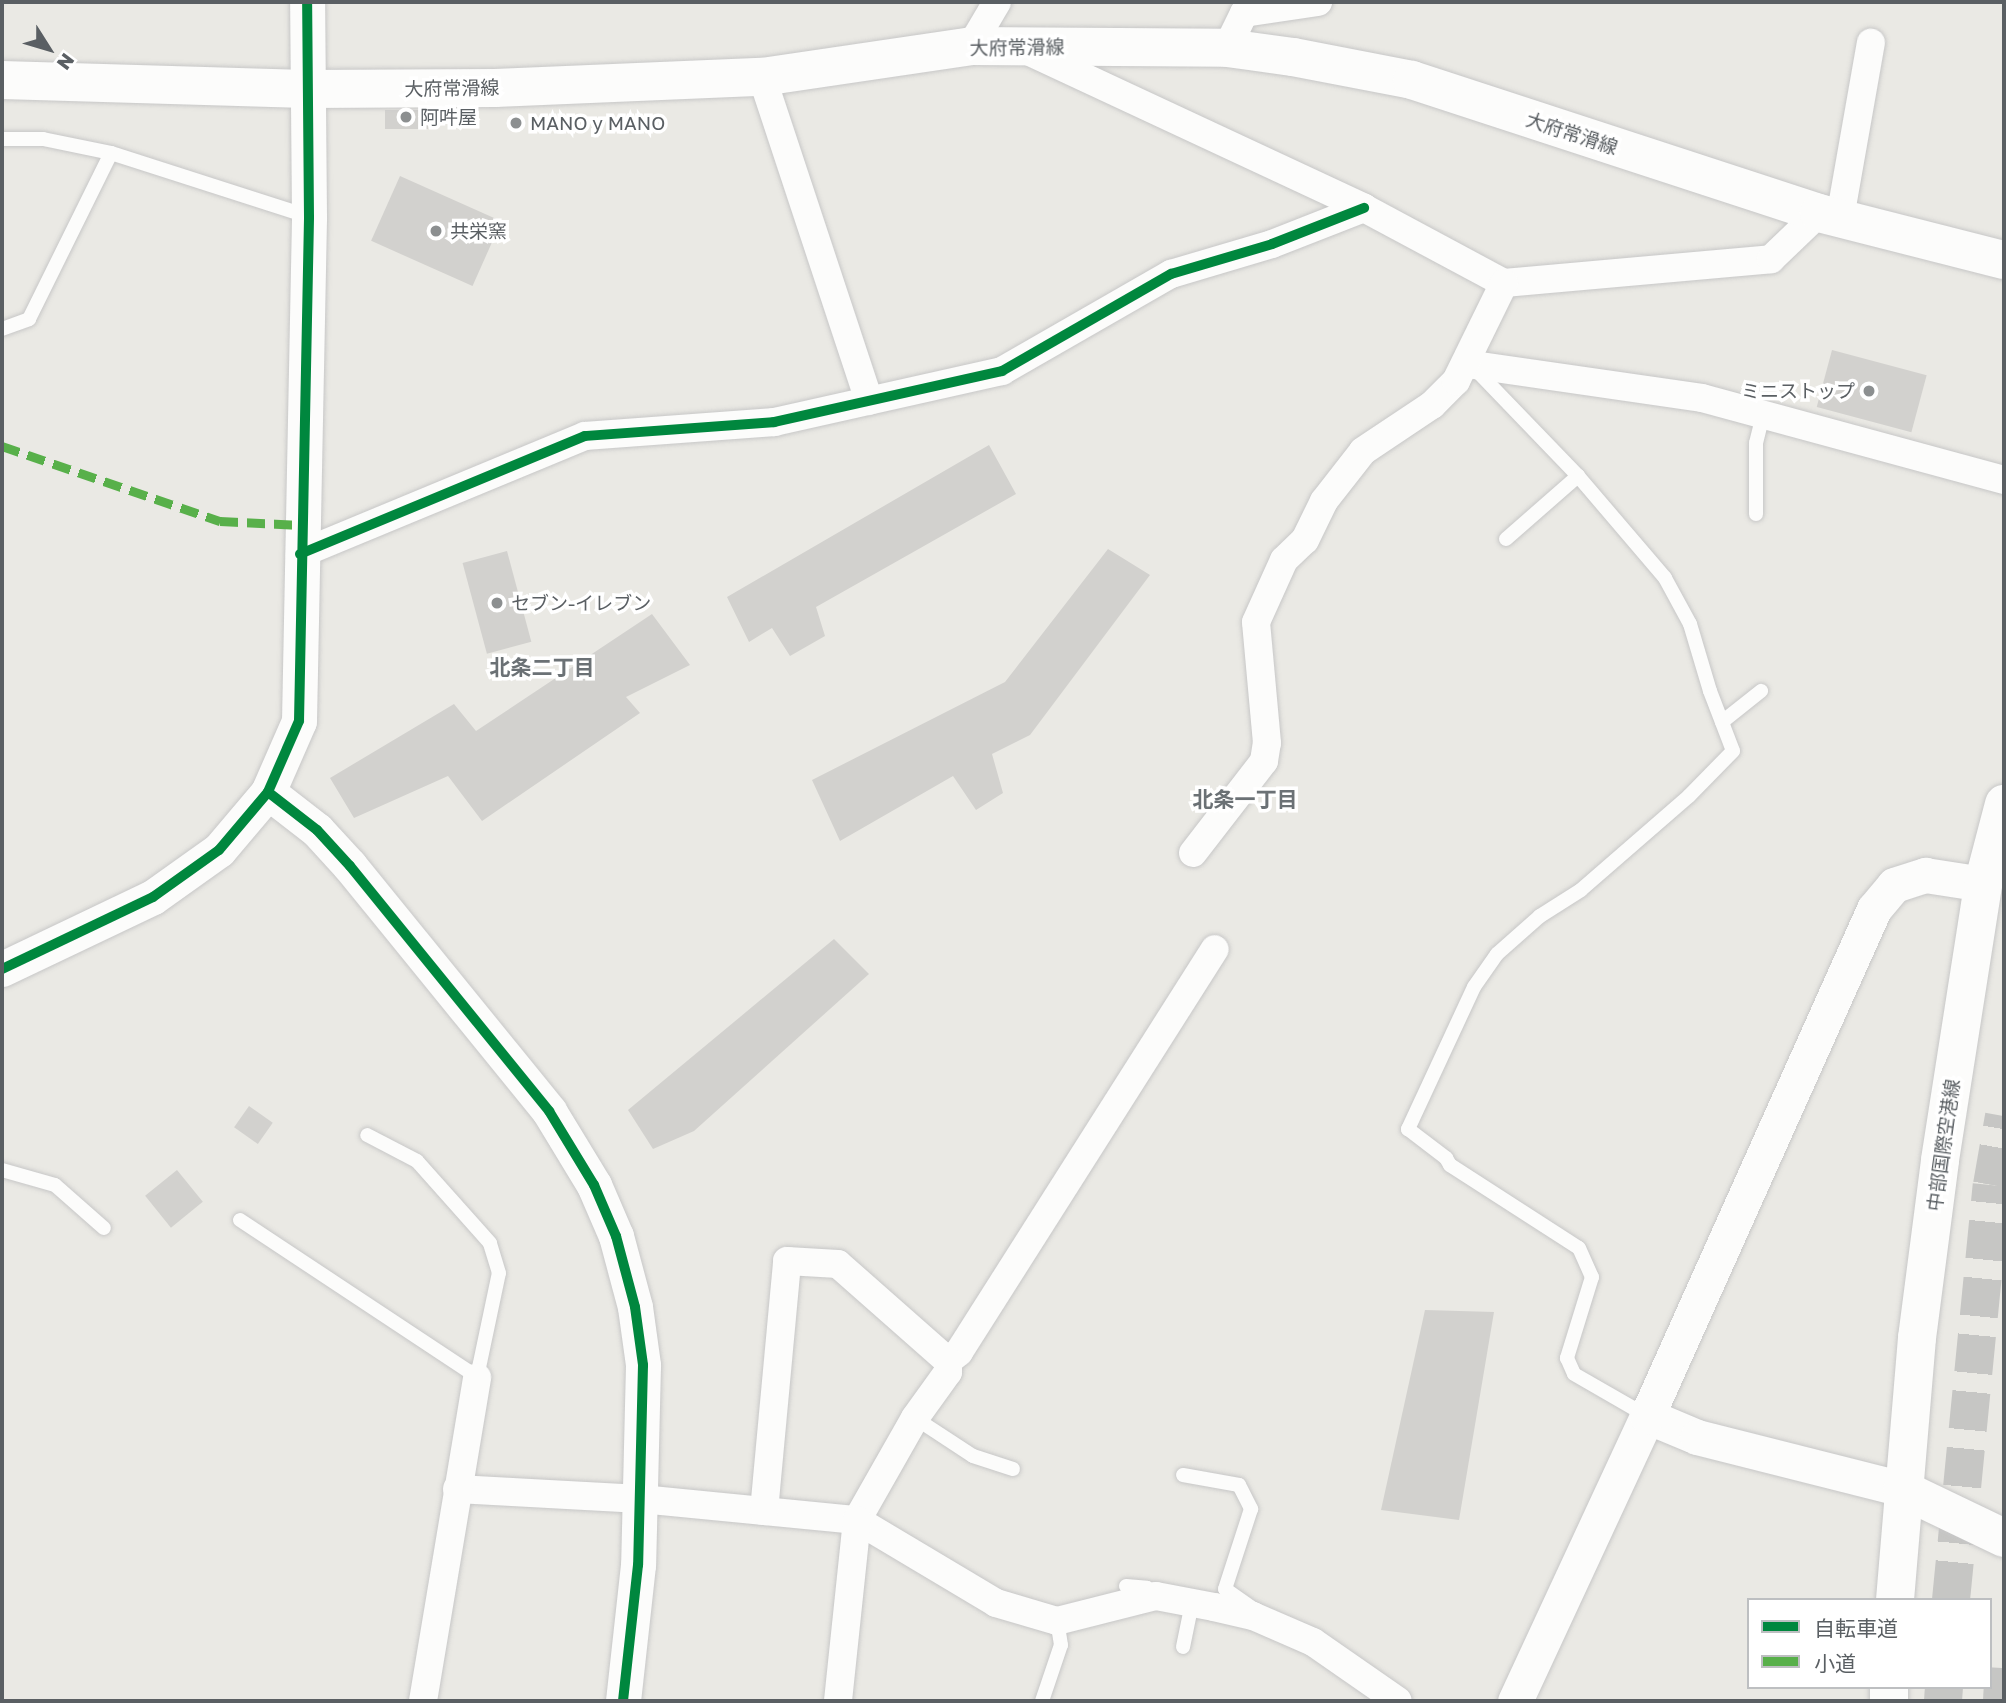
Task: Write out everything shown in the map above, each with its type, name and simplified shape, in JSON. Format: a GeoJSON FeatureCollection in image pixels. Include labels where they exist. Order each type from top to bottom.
{"type":"FeatureCollection","features":[{"type":"Feature","properties":{"kind":"main road","name":"大府常滑線"},"geometry":{"type":"LineString","coordinates":[[2,80],[306,89],[495,88],[762,77],[971,46],[1227,48],[1293,57],[1412,80],[1830,216],[2004,260]]}},
{"type":"Feature","properties":{"kind":"main road","name":"中部国際空港線"},"geometry":{"type":"LineString","coordinates":[[1895,1598],[1902,1489],[1917,1338],[1940,1160],[1983,884],[2004,804]]}},
{"type":"Feature","properties":{"kind":"main road"},"geometry":{"type":"LineString","coordinates":[[1902,1489],[2004,1538]]}},
{"type":"Feature","properties":{"kind":"street"},"geometry":{"type":"LineString","coordinates":[[2,969],[153,897],[219,850],[268,792],[299,722],[300,554],[309,217],[307,2]]}},
{"type":"Feature","properties":{"kind":"street"},"geometry":{"type":"LineString","coordinates":[[971,46],[997,2]]}},
{"type":"Feature","properties":{"kind":"street"},"geometry":{"type":"LineString","coordinates":[[1227,48],[1244,13],[1318,2]]}},
{"type":"Feature","properties":{"kind":"street"},"geometry":{"type":"LineString","coordinates":[[1016,45],[1364,208],[1504,284],[1771,260],[1830,216],[1871,43]]}},
{"type":"Feature","properties":{"kind":"street"},"geometry":{"type":"LineString","coordinates":[[762,77],[869,401]]}},
{"type":"Feature","properties":{"kind":"street"},"geometry":{"type":"LineString","coordinates":[[300,554],[585,436],[774,422],[1002,371],[1171,274],[1272,244],[1364,208]]}},
{"type":"Feature","properties":{"kind":"street"},"geometry":{"type":"LineString","coordinates":[[1194,853],[1264,761],[1266,743],[1256,622],[1284,559],[1305,540],[1324,501],[1363,451],[1432,405],[1456,381],[1467,364],[1504,284]]}},
{"type":"Feature","properties":{"kind":"street"},"geometry":{"type":"LineString","coordinates":[[1467,364],[1702,398],[2004,480]]}},
{"type":"Feature","properties":{"kind":"street"},"geometry":{"type":"LineString","coordinates":[[268,792],[317,830],[350,866],[550,1111],[594,1185],[616,1236],[635,1307],[643,1365],[638,1565],[623,1701]]}},
{"type":"Feature","properties":{"kind":"street"},"geometry":{"type":"LineString","coordinates":[[1516,1701],[1874,909],[1894,885],[1925,875],[1983,884]]}},
{"type":"Feature","properties":{"kind":"street"},"geometry":{"type":"LineString","coordinates":[[948,1361],[959,1352],[1215,949]]}},
{"type":"Feature","properties":{"kind":"street"},"geometry":{"type":"LineString","coordinates":[[764,1510],[787,1261],[838,1264],[948,1361],[948,1372],[915,1418],[857,1520],[838,1701]]}},
{"type":"Feature","properties":{"kind":"street"},"geometry":{"type":"LineString","coordinates":[[423,1701],[477,1377]]}},
{"type":"Feature","properties":{"kind":"street"},"geometry":{"type":"LineString","coordinates":[[1647,1416],[1697,1437],[1902,1489]]}},
{"type":"Feature","properties":{"kind":"street"},"geometry":{"type":"LineString","coordinates":[[457,1489],[641,1499],[857,1520],[996,1603],[1057,1621],[1156,1596],[1253,1616],[1313,1642],[1398,1701]]}},
{"type":"Feature","properties":{"kind":"lane"},"geometry":{"type":"LineString","coordinates":[[2,139],[43,139],[111,153],[309,217]]}},
{"type":"Feature","properties":{"kind":"lane"},"geometry":{"type":"LineString","coordinates":[[2,329],[29,319],[111,153]]}},
{"type":"Feature","properties":{"kind":"lane"},"geometry":{"type":"LineString","coordinates":[[1467,364],[1488,380],[1497,393],[1578,476],[1665,578],[1690,624],[1733,751],[1689,796],[1581,890],[1540,916],[1497,954],[1474,986],[1408,1129],[1446,1158],[1450,1165],[1579,1248],[1592,1277],[1567,1358],[1574,1374],[1647,1416]]}},
{"type":"Feature","properties":{"kind":"lane"},"geometry":{"type":"LineString","coordinates":[[1755,514],[1756,443],[1763,415]]}},
{"type":"Feature","properties":{"kind":"lane"},"geometry":{"type":"LineString","coordinates":[[1506,539],[1578,476]]}},
{"type":"Feature","properties":{"kind":"lane"},"geometry":{"type":"LineString","coordinates":[[1722,722],[1761,691]]}},
{"type":"Feature","properties":{"kind":"lane"},"geometry":{"type":"LineString","coordinates":[[240,1220],[477,1377],[499,1272],[490,1242],[417,1161],[368,1135]]}},
{"type":"Feature","properties":{"kind":"lane"},"geometry":{"type":"LineString","coordinates":[[2,1170],[55,1185],[104,1228]]}},
{"type":"Feature","properties":{"kind":"lane"},"geometry":{"type":"LineString","coordinates":[[915,1418],[974,1456],[1013,1469]]}},
{"type":"Feature","properties":{"kind":"lane"},"geometry":{"type":"LineString","coordinates":[[1183,1475],[1238,1485],[1251,1509],[1225,1589],[1256,1609],[1253,1616]]}},
{"type":"Feature","properties":{"kind":"lane"},"geometry":{"type":"LineString","coordinates":[[1126,1586],[1147,1588],[1156,1596]]}},
{"type":"Feature","properties":{"kind":"lane"},"geometry":{"type":"LineString","coordinates":[[1183,1647],[1192,1603]]}},
{"type":"Feature","properties":{"kind":"lane"},"geometry":{"type":"LineString","coordinates":[[1042,1701],[1061,1645],[1057,1621]]}},
{"type":"Feature","properties":{"kind":"building","name":"阿吽屋"},"geometry":{"type":"Polygon","coordinates":[[[385,110],[428,110],[428,129],[385,129],[385,110]]]}},
{"type":"Feature","properties":{"kind":"building","name":"共栄窯"},"geometry":{"type":"Polygon","coordinates":[[[400,176],[501,221],[473,286],[371,241],[400,176]]]}},
{"type":"Feature","properties":{"kind":"building","name":"ミニストップ"},"geometry":{"type":"Polygon","coordinates":[[[1832,350],[1927,375],[1911,432],[1817,407],[1832,350]]]}},
{"type":"Feature","properties":{"kind":"building"},"geometry":{"type":"Polygon","coordinates":[[[989,445],[1016,494],[816,607],[825,636],[790,656],[772,628],[749,642],[727,597],[989,445]]]}},
{"type":"Feature","properties":{"kind":"building"},"geometry":{"type":"Polygon","coordinates":[[[1108,549],[1150,575],[1030,735],[992,754],[1003,793],[976,810],[953,776],[840,841],[812,780],[1005,682],[1108,549]]]}},
{"type":"Feature","properties":{"kind":"building","name":"セブン-イレブン"},"geometry":{"type":"Polygon","coordinates":[[[507,551],[531,642],[487,654],[463,563],[507,551]]]}},
{"type":"Feature","properties":{"kind":"building"},"geometry":{"type":"Polygon","coordinates":[[[652,614],[690,665],[626,697],[640,713],[482,821],[448,776],[354,818],[330,778],[454,704],[476,731],[652,614]]]}},
{"type":"Feature","properties":{"kind":"building"},"geometry":{"type":"Polygon","coordinates":[[[834,939],[869,974],[694,1131],[653,1149],[628,1110],[834,939]]]}},
{"type":"Feature","properties":{"kind":"building"},"geometry":{"type":"Polygon","coordinates":[[[249,1106],[273,1123],[258,1144],[234,1127],[249,1106]]]}},
{"type":"Feature","properties":{"kind":"building"},"geometry":{"type":"Polygon","coordinates":[[[177,1170],[203,1202],[171,1228],[145,1196],[177,1170]]]}},
{"type":"Feature","properties":{"kind":"building"},"geometry":{"type":"Polygon","coordinates":[[[1425,1310],[1494,1312],[1459,1520],[1381,1510],[1425,1310]]]}},
{"type":"Feature","properties":{"kind":"tunnel"},"geometry":{"type":"LineString","coordinates":[[1951,1598],[1992,1185],[2004,1116]]}},
{"type":"Feature","properties":{"kind":"tunnel"},"geometry":{"type":"LineString","coordinates":[[2002,1701],[2004,1668]]}},
{"type":"Feature","properties":{"kind":"tunnel"},"geometry":{"type":"LineString","coordinates":[[1943,1701],[1944,1689]]}},
{"type":"Feature","properties":{"kind":"marked path"},"geometry":{"type":"LineString","coordinates":[[2,446],[220,521],[301,525]]}},
{"type":"Feature","properties":{"kind":"cycle path"},"geometry":{"type":"LineString","coordinates":[[2,969],[153,897],[219,850],[268,792],[299,721],[309,217],[307,2]]}},
{"type":"Feature","properties":{"kind":"cycle path"},"geometry":{"type":"LineString","coordinates":[[300,554],[585,436],[774,422],[1002,371],[1171,274],[1272,244],[1364,208]]}},
{"type":"Feature","properties":{"kind":"cycle path"},"geometry":{"type":"LineString","coordinates":[[268,792],[317,830],[350,866],[549,1111],[594,1185],[616,1236],[635,1307],[643,1365],[638,1565],[623,1701]]}},
{"type":"Feature","properties":{"kind":"place","name":"阿吽屋"},"geometry":{"type":"Point","coordinates":[406,117]}},
{"type":"Feature","properties":{"kind":"place","name":"MANO y MANO"},"geometry":{"type":"Point","coordinates":[516,123]}},
{"type":"Feature","properties":{"kind":"place","name":"共栄窯"},"geometry":{"type":"Point","coordinates":[436,231]}},
{"type":"Feature","properties":{"kind":"place","name":"ミニストップ"},"geometry":{"type":"Point","coordinates":[1869,391]}},
{"type":"Feature","properties":{"kind":"place","name":"セブン-イレブン"},"geometry":{"type":"Point","coordinates":[497,603]}},
{"type":"Feature","properties":{"kind":"district","name":"北条二丁目"},"geometry":{"type":"Point","coordinates":[542,667]}},
{"type":"Feature","properties":{"kind":"district","name":"北条一丁目"},"geometry":{"type":"Point","coordinates":[1245,799]}}]}
